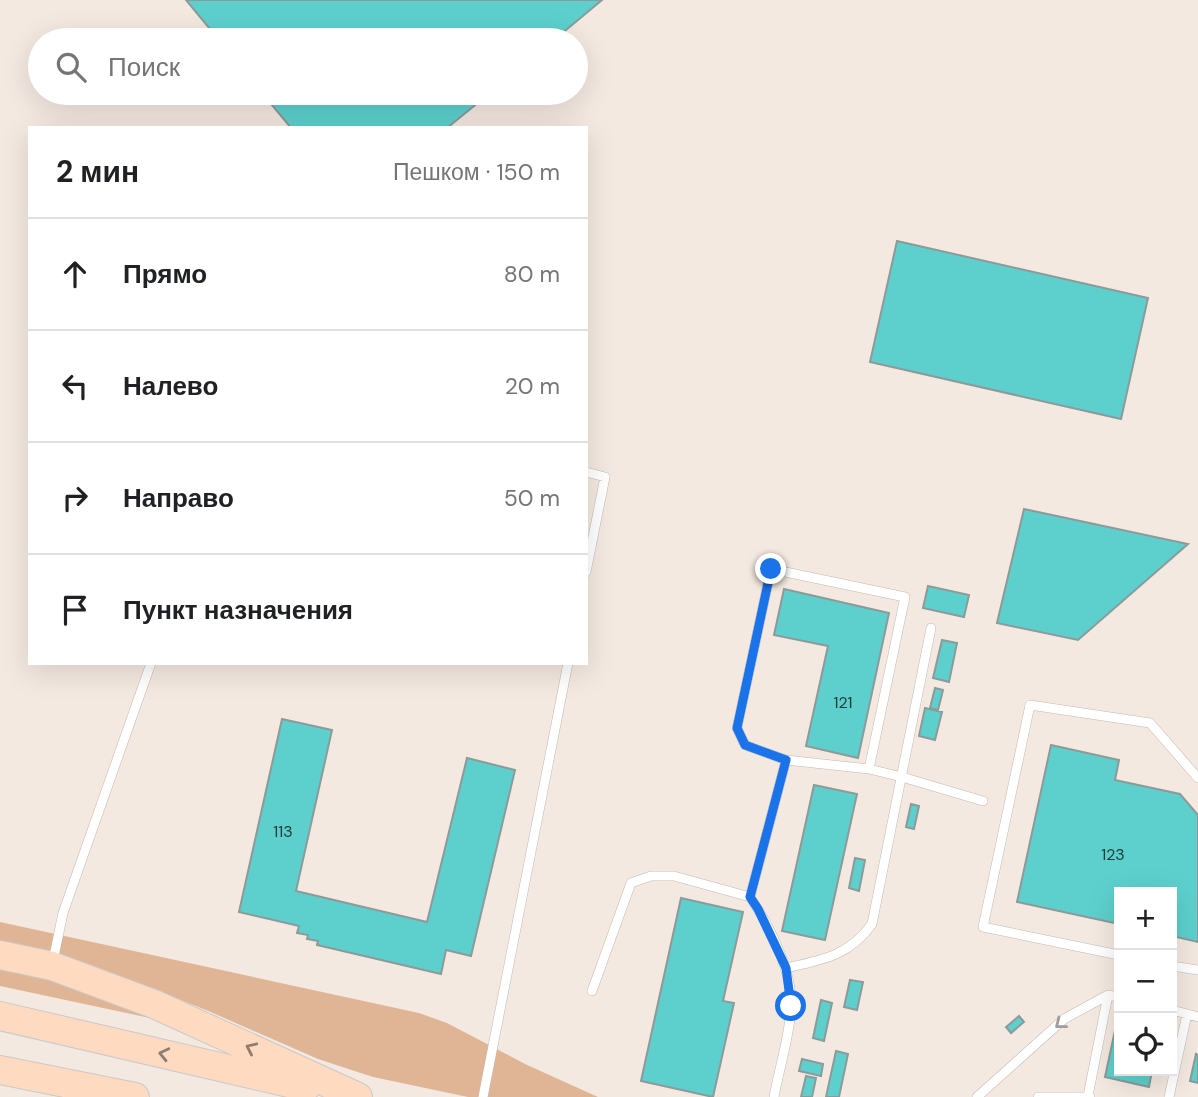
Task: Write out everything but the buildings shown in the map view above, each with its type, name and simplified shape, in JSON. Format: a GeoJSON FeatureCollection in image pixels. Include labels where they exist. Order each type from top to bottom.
{"type":"FeatureCollection","features":[{"type":"Feature","properties":{"kind":"main road"},"geometry":{"type":"LineString","coordinates":[[0,955],[52,967],[154,1004],[358,1097]]}},
{"type":"Feature","properties":{"kind":"main road"},"geometry":{"type":"LineString","coordinates":[[0,1016],[350,1097]]}},
{"type":"Feature","properties":{"kind":"main road"},"geometry":{"type":"LineString","coordinates":[[0,1070],[135,1097]]}},
{"type":"Feature","properties":{"kind":"lane"},"geometry":{"type":"LineString","coordinates":[[588,473],[605,477],[588,562]]}},
{"type":"Feature","properties":{"kind":"lane"},"geometry":{"type":"LineString","coordinates":[[869,769],[905,597],[771,569],[737,728],[745,745],[786,760],[869,769],[983,802]]}},
{"type":"Feature","properties":{"kind":"lane"},"geometry":{"type":"LineString","coordinates":[[786,968],[841,953],[861,939],[872,924],[931,628]]}},
{"type":"Feature","properties":{"kind":"lane"},"geometry":{"type":"LineString","coordinates":[[52,967],[63,913],[150,665]]}},
{"type":"Feature","properties":{"kind":"lane"},"geometry":{"type":"LineString","coordinates":[[483,1097],[568,665]]}},
{"type":"Feature","properties":{"kind":"lane"},"geometry":{"type":"LineString","coordinates":[[1114,954],[983,926],[1030,705],[1150,723],[1198,778]]}},
{"type":"Feature","properties":{"kind":"lane"},"geometry":{"type":"LineString","coordinates":[[750,897],[786,760]]}},
{"type":"Feature","properties":{"kind":"lane"},"geometry":{"type":"LineString","coordinates":[[592,991],[631,883],[651,876],[674,876],[750,897],[786,968],[791,1006],[774,1097]]}},
{"type":"Feature","properties":{"kind":"lane"},"geometry":{"type":"LineString","coordinates":[[1177,968],[1198,971]]}},
{"type":"Feature","properties":{"kind":"lane"},"geometry":{"type":"LineString","coordinates":[[977,1097],[1064,1020],[1108,995],[1114,996]]}},
{"type":"Feature","properties":{"kind":"lane"},"geometry":{"type":"LineString","coordinates":[[1038,1097],[1089,1097],[1108,995]]}},
{"type":"Feature","properties":{"kind":"lane"},"geometry":{"type":"LineString","coordinates":[[1177,1011],[1198,1017]]}},
{"type":"Feature","properties":{"kind":"lane"},"geometry":{"type":"LineString","coordinates":[[1169,1097],[1187,1014]]}},
{"type":"Feature","properties":{"kind":"shaded area"},"geometry":{"type":"Polygon","coordinates":[[[0,922],[419,1013],[447,1023],[525,1064],[598,1097],[468,1097],[373,1077],[318,1059],[206,1010],[94,966],[59,955],[0,943],[0,922]]]}},
{"type":"Feature","properties":{"kind":"shaded area"},"geometry":{"type":"Polygon","coordinates":[[[0,968],[52,980],[150,1018],[0,986],[0,968]]]}},
{"type":"Feature","properties":{"kind":"route"},"geometry":{"type":"LineString","coordinates":[[771,569],[737,728],[745,745],[786,760],[750,897],[786,968],[791,1006]]}}]}
